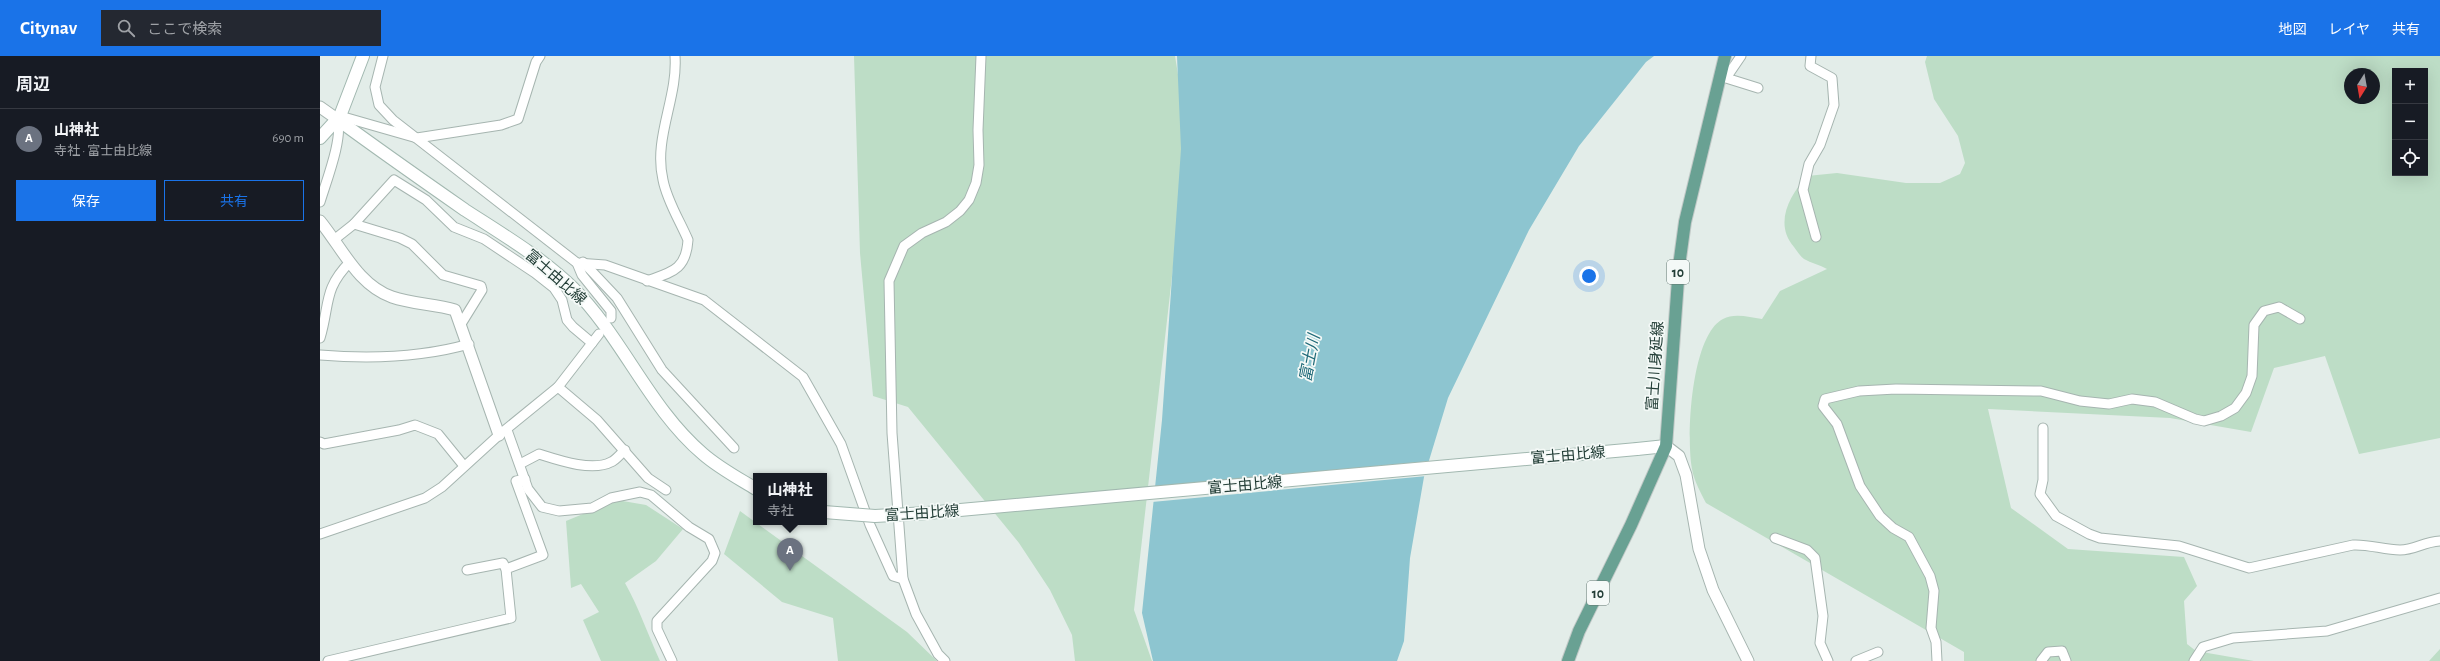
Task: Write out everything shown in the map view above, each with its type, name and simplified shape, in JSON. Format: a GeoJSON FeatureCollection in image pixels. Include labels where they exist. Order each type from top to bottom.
{"type":"FeatureCollection","features":[{"type":"Feature","properties":{"kind":"main road"},"geometry":{"type":"LineString","coordinates":[[320,138],[338,117],[363,56]]}},
{"type":"Feature","properties":{"kind":"main road","name":"富士川身延線"},"geometry":{"type":"LineString","coordinates":[[1568,661],[1579,631],[1631,526],[1666,446],[1679,266],[1684,230],[1725,56]]}},
{"type":"Feature","properties":{"kind":"main road","name":"富士由比線"},"geometry":{"type":"LineString","coordinates":[[338,117],[423,181],[540,260],[572,288],[597,316],[656,401],[680,431],[703,454],[729,474],[753,487]]}},
{"type":"Feature","properties":{"kind":"main road","name":"富士由比線"},"geometry":{"type":"LineString","coordinates":[[827,512],[876,516],[927,513],[1666,446]]}},
{"type":"Feature","properties":{"kind":"street"},"geometry":{"type":"LineString","coordinates":[[384,56],[375,86],[379,106],[417,138],[580,262],[617,298],[662,370],[734,448]]}},
{"type":"Feature","properties":{"kind":"street"},"geometry":{"type":"LineString","coordinates":[[320,107],[338,117],[417,138],[502,125],[518,119],[536,62],[540,56]]}},
{"type":"Feature","properties":{"kind":"street"},"geometry":{"type":"LineString","coordinates":[[647,281],[678,268],[686,258],[687,250],[688,240],[663,181],[661,160],[662,140],[676,74],[675,56]]}},
{"type":"Feature","properties":{"kind":"street"},"geometry":{"type":"LineString","coordinates":[[945,661],[938,654],[916,614],[903,578],[892,433],[889,281],[904,246],[922,233],[946,222],[960,211],[969,200],[976,183],[980,164],[978,130],[981,56]]}},
{"type":"Feature","properties":{"kind":"street"},"geometry":{"type":"LineString","coordinates":[[1741,56],[1726,78],[1758,88]]}},
{"type":"Feature","properties":{"kind":"street"},"geometry":{"type":"LineString","coordinates":[[1811,56],[1810,66],[1832,78],[1834,105],[1820,145],[1809,164],[1803,190],[1816,237]]}},
{"type":"Feature","properties":{"kind":"street"},"geometry":{"type":"LineString","coordinates":[[320,202],[336,146],[340,126],[338,117]]}},
{"type":"Feature","properties":{"kind":"street"},"geometry":{"type":"LineString","coordinates":[[335,239],[354,224],[394,180],[426,200],[454,227],[484,239],[545,280],[554,288],[562,300],[567,320],[592,343]]}},
{"type":"Feature","properties":{"kind":"street"},"geometry":{"type":"LineString","coordinates":[[320,221],[335,239],[357,272],[376,289],[393,298],[455,310],[503,432],[520,464],[528,489],[542,506],[559,511],[592,508],[611,498],[640,492],[651,495],[689,527],[709,539],[715,553],[712,560],[657,621],[657,629],[672,661]]}},
{"type":"Feature","properties":{"kind":"street"},"geometry":{"type":"LineString","coordinates":[[354,224],[400,238],[412,244],[443,275],[481,286],[482,290],[473,307],[461,324]]}},
{"type":"Feature","properties":{"kind":"street"},"geometry":{"type":"LineString","coordinates":[[320,338],[324,295],[337,276],[350,262]]}},
{"type":"Feature","properties":{"kind":"street"},"geometry":{"type":"LineString","coordinates":[[580,262],[605,265],[704,300],[803,377],[841,444],[870,525],[893,576],[903,578]]}},
{"type":"Feature","properties":{"kind":"street"},"geometry":{"type":"LineString","coordinates":[[580,262],[582,275],[611,311],[611,318]]}},
{"type":"Feature","properties":{"kind":"street"},"geometry":{"type":"LineString","coordinates":[[1937,661],[1936,642],[1931,628],[1934,592],[1930,576],[1909,537],[1893,528],[1880,516],[1860,486],[1837,424],[1823,406],[1825,399],[1859,391],[1896,389],[2041,391],[2080,401],[2110,404],[2132,399],[2155,402],[2195,419],[2204,421],[2221,416],[2235,408],[2246,393],[2252,376],[2254,325],[2264,311],[2280,307],[2300,319]]}},
{"type":"Feature","properties":{"kind":"street"},"geometry":{"type":"LineString","coordinates":[[320,534],[425,498],[442,487],[503,432],[558,387],[599,334]]}},
{"type":"Feature","properties":{"kind":"street"},"geometry":{"type":"LineString","coordinates":[[320,355],[359,358],[405,355],[439,352],[469,344]]}},
{"type":"Feature","properties":{"kind":"street"},"geometry":{"type":"LineString","coordinates":[[558,387],[597,420],[625,450],[648,478],[666,490]]}},
{"type":"Feature","properties":{"kind":"street"},"geometry":{"type":"LineString","coordinates":[[320,442],[324,444],[399,430],[415,425],[438,434],[464,466]]}},
{"type":"Feature","properties":{"kind":"street"},"geometry":{"type":"LineString","coordinates":[[2043,428],[2043,480],[2040,494],[2056,516],[2089,534],[2100,538],[2178,546],[2249,568],[2353,545],[2364,544],[2399,550],[2411,549],[2427,542],[2440,541]]}},
{"type":"Feature","properties":{"kind":"street"},"geometry":{"type":"LineString","coordinates":[[1666,446],[1679,456],[1686,475],[1699,549],[1712,590],[1748,661]]}},
{"type":"Feature","properties":{"kind":"street"},"geometry":{"type":"LineString","coordinates":[[520,464],[539,454],[580,465],[605,464],[611,462],[625,450]]}},
{"type":"Feature","properties":{"kind":"street"},"geometry":{"type":"LineString","coordinates":[[506,569],[543,555],[516,482],[525,479]]}},
{"type":"Feature","properties":{"kind":"street"},"geometry":{"type":"LineString","coordinates":[[1775,538],[1807,550],[1815,558],[1823,616],[1820,643],[1828,661]]}},
{"type":"Feature","properties":{"kind":"street"},"geometry":{"type":"LineString","coordinates":[[328,661],[511,618],[506,569],[503,563],[467,570]]}},
{"type":"Feature","properties":{"kind":"street"},"geometry":{"type":"LineString","coordinates":[[2194,661],[2203,647],[2233,638],[2327,631],[2440,598]]}},
{"type":"Feature","properties":{"kind":"street"},"geometry":{"type":"LineString","coordinates":[[2042,661],[2048,652],[2062,651],[2066,661]]}},
{"type":"Feature","properties":{"kind":"street"},"geometry":{"type":"LineString","coordinates":[[1858,661],[1878,652]]}},
{"type":"Feature","properties":{"kind":"green space"},"geometry":{"type":"Polygon","coordinates":[[[854,56],[1175,56],[1188,136],[1134,610],[1152,661],[1075,661],[1072,635],[1050,590],[1019,543],[908,407],[873,396],[860,253],[854,56]]]}},
{"type":"Feature","properties":{"kind":"green space"},"geometry":{"type":"Polygon","coordinates":[[[1927,56],[2440,56],[2440,438],[2359,454],[2325,356],[2274,368],[2251,432],[2170,418],[1988,409],[2011,508],[2068,549],[2184,557],[2197,586],[2184,601],[2187,644],[2196,651],[2254,661],[1964,661],[1964,652],[1706,503],[1698,487],[1692,469],[1690,435],[1693,388],[1704,345],[1712,329],[1723,319],[1732,316],[1762,319],[1780,291],[1827,269],[1803,258],[1788,238],[1785,229],[1786,210],[1795,192],[1807,176],[1837,173],[1906,183],[1940,183],[1960,174],[1965,163],[1958,136],[1934,99],[1925,62],[1927,56]]]}},
{"type":"Feature","properties":{"kind":"green space"},"geometry":{"type":"Polygon","coordinates":[[[617,500],[646,505],[683,529],[656,561],[625,583],[660,661],[601,661],[583,620],[599,612],[581,584],[571,588],[566,521],[617,500]]]}},
{"type":"Feature","properties":{"kind":"green space"},"geometry":{"type":"Polygon","coordinates":[[[740,511],[753,520],[753,525],[759,525],[907,632],[937,661],[838,661],[833,618],[782,602],[724,554],[740,511]]]}},
{"type":"Feature","properties":{"kind":"green space"},"geometry":{"type":"Polygon","coordinates":[[[2440,649],[2440,661],[2429,661],[2440,649]]]}},
{"type":"Feature","properties":{"kind":"water","name":"富士川"},"geometry":{"type":"Polygon","coordinates":[[[1177,56],[1654,56],[1646,62],[1579,146],[1529,230],[1448,398],[1424,477],[1410,558],[1404,641],[1397,661],[1153,661],[1142,613],[1162,420],[1181,149],[1177,56]]]}},
{"type":"Feature","properties":{"kind":"pier"},"geometry":{"type":"Polygon","coordinates":[[[1431,461],[1427,476],[1152,502],[1153,487],[1431,461]]]}},
{"type":"Feature","properties":{"kind":"place","name":"山神社"},"geometry":{"type":"Point","coordinates":[790,571]}}]}
